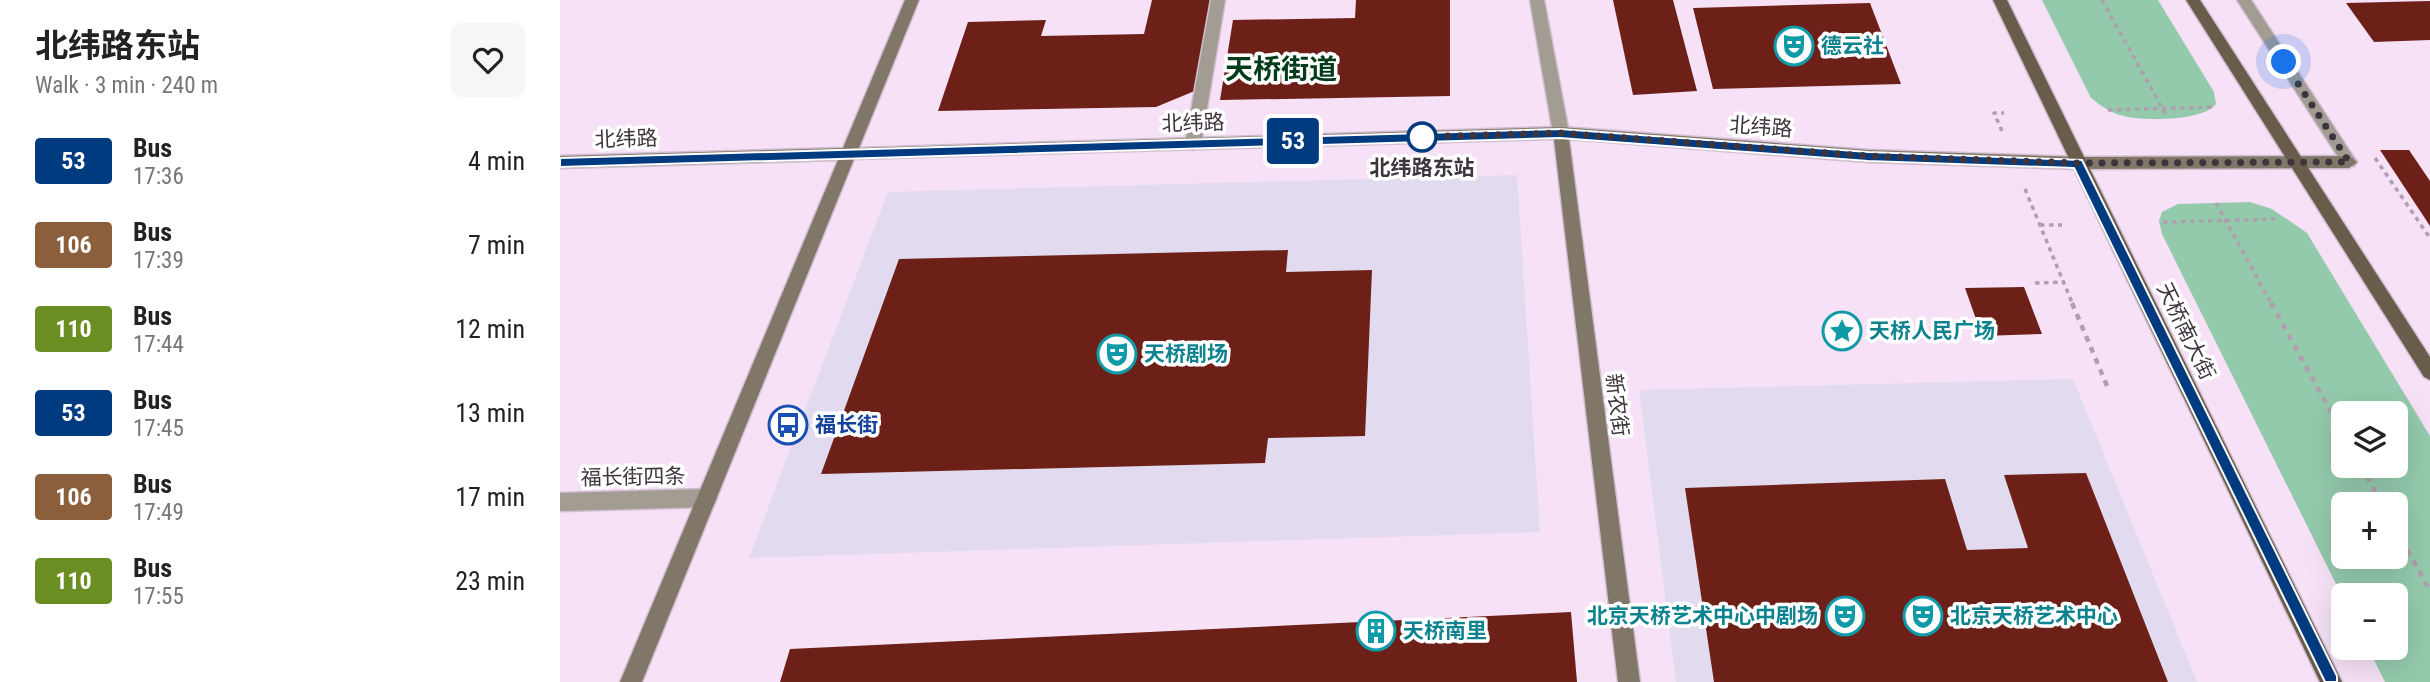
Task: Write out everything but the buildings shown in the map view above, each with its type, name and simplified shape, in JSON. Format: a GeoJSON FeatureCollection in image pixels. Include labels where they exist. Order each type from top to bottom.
{"type":"FeatureCollection","features":[{"type":"Feature","properties":{"kind":"main road","name":"天桥南大街"},"geometry":{"type":"LineString","coordinates":[[2000,0],[2331,682]]}},
{"type":"Feature","properties":{"kind":"main road"},"geometry":{"type":"LineString","coordinates":[[2193,0],[2430,372]]}},
{"type":"Feature","properties":{"kind":"street"},"geometry":{"type":"LineString","coordinates":[[631,682],[912,0]]}},
{"type":"Feature","properties":{"kind":"street"},"geometry":{"type":"LineString","coordinates":[[1193,144],[1218,0]]}},
{"type":"Feature","properties":{"kind":"street"},"geometry":{"type":"LineString","coordinates":[[1537,0],[1560,133]]}},
{"type":"Feature","properties":{"kind":"street","name":"北纬路"},"geometry":{"type":"LineString","coordinates":[[560,162],[1560,133],[1868,156],[2078,163],[2349,162],[2244,0]]}},
{"type":"Feature","properties":{"kind":"street","name":"新农街"},"geometry":{"type":"LineString","coordinates":[[1560,133],[1629,682]]}},
{"type":"Feature","properties":{"kind":"street","name":"福长街四条"},"geometry":{"type":"LineString","coordinates":[[560,502],[706,498]]}},
{"type":"Feature","properties":{"kind":"path"},"geometry":{"type":"LineString","coordinates":[[2102,0],[2167,117]]}},
{"type":"Feature","properties":{"kind":"path"},"geometry":{"type":"LineString","coordinates":[[2108,110],[2214,107]]}},
{"type":"Feature","properties":{"kind":"path"},"geometry":{"type":"LineString","coordinates":[[2002,131],[1994,113],[2004,113]]}},
{"type":"Feature","properties":{"kind":"path"},"geometry":{"type":"LineString","coordinates":[[2367,148],[2430,238]]}},
{"type":"Feature","properties":{"kind":"path"},"geometry":{"type":"LineString","coordinates":[[2025,189],[2108,388]]}},
{"type":"Feature","properties":{"kind":"path"},"geometry":{"type":"LineString","coordinates":[[2216,203],[2331,412]]}},
{"type":"Feature","properties":{"kind":"path"},"geometry":{"type":"LineString","coordinates":[[2163,222],[2275,219]]}},
{"type":"Feature","properties":{"kind":"path"},"geometry":{"type":"LineString","coordinates":[[2040,225],[2062,225]]}},
{"type":"Feature","properties":{"kind":"path"},"geometry":{"type":"LineString","coordinates":[[2035,283],[2064,282]]}},
{"type":"Feature","properties":{"kind":"path"},"geometry":{"type":"LineString","coordinates":[[2408,551],[2430,591]]}},
{"type":"Feature","properties":{"kind":"shaded area"},"geometry":{"type":"Polygon","coordinates":[[[1517,175],[1540,532],[749,558],[888,192],[1517,175]]]}},
{"type":"Feature","properties":{"kind":"shaded area"},"geometry":{"type":"Polygon","coordinates":[[[2073,379],[2197,682],[1676,682],[1639,390],[2073,379]]]}},
{"type":"Feature","properties":{"kind":"green space"},"geometry":{"type":"Polygon","coordinates":[[[2042,0],[2158,0],[2214,92],[2216,104],[2199,114],[2156,119],[2116,114],[2105,108],[2091,98],[2042,0]]]}},
{"type":"Feature","properties":{"kind":"green space"},"geometry":{"type":"Polygon","coordinates":[[[2250,202],[2272,209],[2307,233],[2430,436],[2430,682],[2385,682],[2374,660],[2408,660],[2408,583],[2336,583],[2162,234],[2159,221],[2162,212],[2178,204],[2250,202]]]}},
{"type":"Feature","properties":{"kind":"bus line","name":"53"},"geometry":{"type":"LineString","coordinates":[[560,162],[1560,133],[1868,156],[2078,163],[2331,682]]}},
{"type":"Feature","properties":{"kind":"place","name":"德云社"},"geometry":{"type":"Point","coordinates":[1794,46]}},
{"type":"Feature","properties":{"kind":"place","name":"北纬路东站"},"geometry":{"type":"Point","coordinates":[1422,137]}},
{"type":"Feature","properties":{"kind":"place","name":"天桥人民广场"},"geometry":{"type":"Point","coordinates":[1842,331]}},
{"type":"Feature","properties":{"kind":"place","name":"天桥剧场"},"geometry":{"type":"Point","coordinates":[1117,354]}},
{"type":"Feature","properties":{"kind":"place","name":"福长街"},"geometry":{"type":"Point","coordinates":[788,425]}},
{"type":"Feature","properties":{"kind":"place","name":"北京天桥艺术中心中剧场"},"geometry":{"type":"Point","coordinates":[1845,616]}},
{"type":"Feature","properties":{"kind":"place","name":"北京天桥艺术中心"},"geometry":{"type":"Point","coordinates":[1923,616]}},
{"type":"Feature","properties":{"kind":"place","name":"天桥南里"},"geometry":{"type":"Point","coordinates":[1376,631]}},
{"type":"Feature","properties":{"kind":"district","name":"天桥街道"},"geometry":{"type":"Point","coordinates":[1281,69]}},
{"type":"Feature","properties":{"kind":"route"},"geometry":{"type":"LineString","coordinates":[[1422,137],[1416,137],[1560,133],[1868,156],[2078,163],[2349,162],[2284,62]]}}]}
